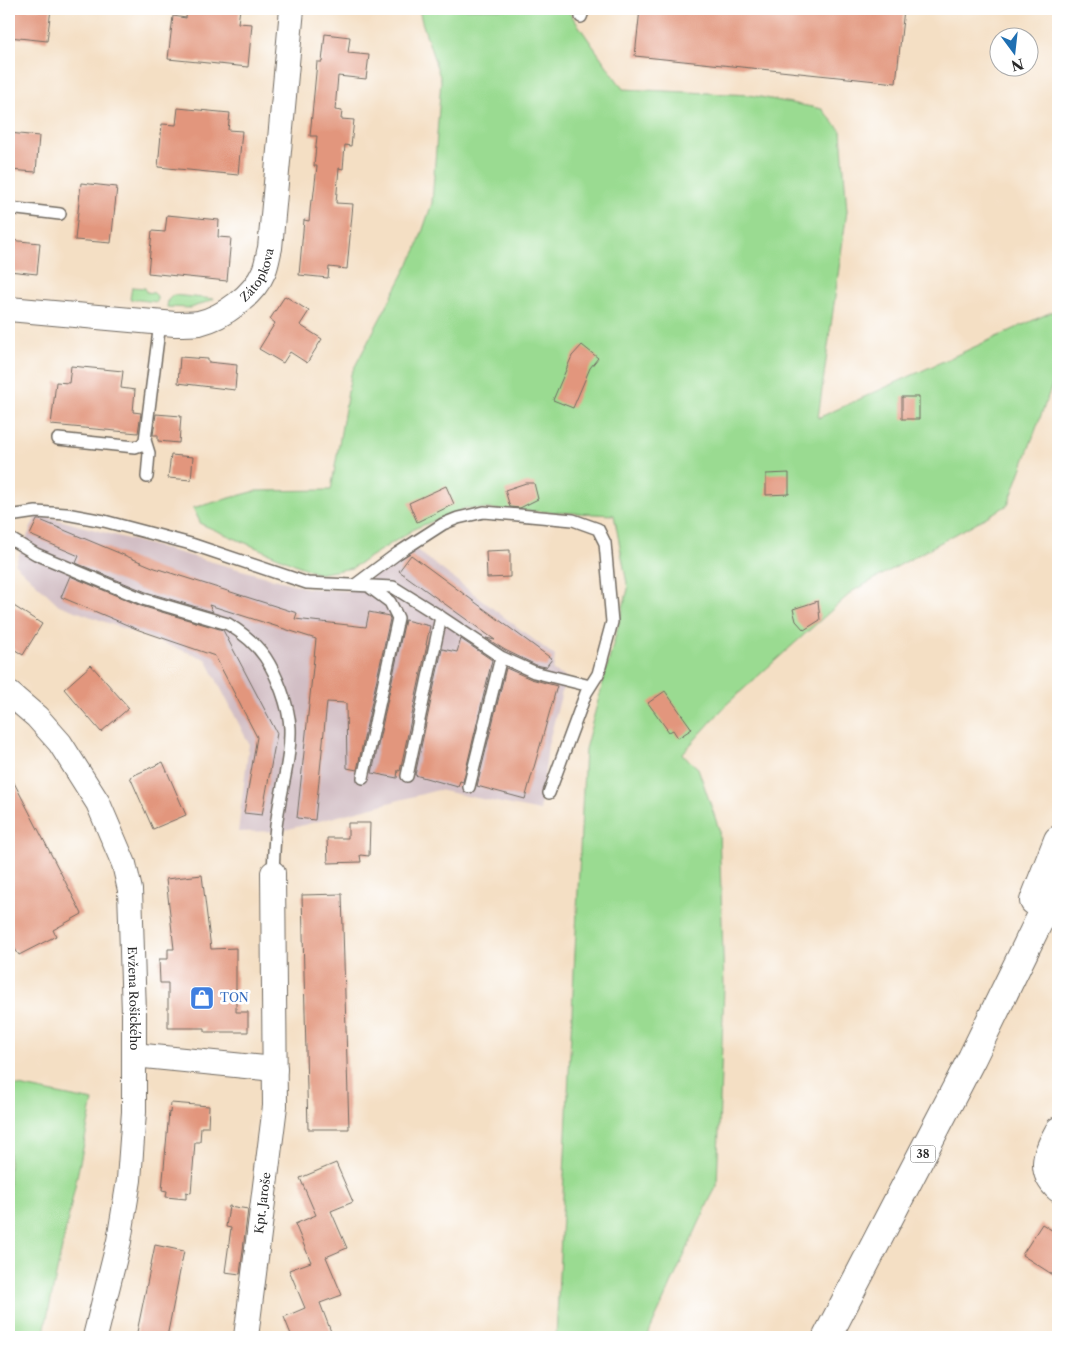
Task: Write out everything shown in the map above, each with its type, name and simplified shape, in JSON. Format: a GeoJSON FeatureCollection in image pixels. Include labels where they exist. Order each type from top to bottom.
{"type":"FeatureCollection","features":[{"type":"Feature","properties":{"kind":"main road"},"geometry":{"type":"LineString","coordinates":[[972,1058],[1058,840]]}},
{"type":"Feature","properties":{"kind":"main road","name":"38"},"geometry":{"type":"LineString","coordinates":[[827,1337],[972,1058],[1058,882]]}},
{"type":"Feature","properties":{"kind":"street","name":"Zátopkova"},"geometry":{"type":"LineString","coordinates":[[9,309],[175,324],[198,323],[217,316],[240,302],[254,287],[264,271],[270,248],[292,9]]}},
{"type":"Feature","properties":{"kind":"street","name":"Evžena Rošického"},"geometry":{"type":"LineString","coordinates":[[9,693],[37,717],[60,743],[98,802],[124,864],[130,890],[134,1013],[134,1112],[129,1180],[119,1241],[95,1337]]}},
{"type":"Feature","properties":{"kind":"street","name":"Kpt. Jaroše"},"geometry":{"type":"LineString","coordinates":[[246,1337],[275,1106],[273,873]]}},
{"type":"Feature","properties":{"kind":"street"},"geometry":{"type":"LineString","coordinates":[[134,1055],[275,1069]]}},
{"type":"Feature","properties":{"kind":"street"},"geometry":{"type":"LineString","coordinates":[[1058,1129],[1047,1149],[1045,1160],[1046,1175],[1058,1190]]}},
{"type":"Feature","properties":{"kind":"lane"},"geometry":{"type":"LineString","coordinates":[[9,208],[60,214]]}},
{"type":"Feature","properties":{"kind":"lane"},"geometry":{"type":"LineString","coordinates":[[148,477],[149,453],[145,440],[160,323]]}},
{"type":"Feature","properties":{"kind":"lane"},"geometry":{"type":"LineString","coordinates":[[58,440],[135,447],[141,445],[145,440]]}},
{"type":"Feature","properties":{"kind":"lane"},"geometry":{"type":"LineString","coordinates":[[9,516],[36,512],[66,514],[104,521],[191,544],[308,583],[393,587],[501,657],[534,672],[590,686]]}},
{"type":"Feature","properties":{"kind":"lane"},"geometry":{"type":"LineString","coordinates":[[361,585],[398,553],[443,524],[458,518],[484,512],[573,520],[598,529],[605,543],[612,622],[598,674],[586,693],[549,794]]}},
{"type":"Feature","properties":{"kind":"lane"},"geometry":{"type":"LineString","coordinates":[[9,538],[36,554],[143,599],[228,624],[240,631],[264,656],[277,679],[286,705],[290,728],[287,762],[277,820],[273,873]]}},
{"type":"Feature","properties":{"kind":"lane"},"geometry":{"type":"LineString","coordinates":[[361,585],[390,602],[398,618],[363,778]]}},
{"type":"Feature","properties":{"kind":"lane"},"geometry":{"type":"LineString","coordinates":[[407,776],[441,617]]}},
{"type":"Feature","properties":{"kind":"lane"},"geometry":{"type":"LineString","coordinates":[[469,787],[501,657]]}},
{"type":"Feature","properties":{"kind":"shaded area"},"geometry":{"type":"Polygon","coordinates":[[[37,514],[307,588],[352,591],[414,548],[555,656],[553,671],[566,677],[548,745],[540,811],[438,790],[281,831],[238,832],[249,744],[206,659],[59,605],[15,564],[37,514]]]}},
{"type":"Feature","properties":{"kind":"green space"},"geometry":{"type":"Polygon","coordinates":[[[419,9],[567,9],[623,89],[750,95],[822,109],[841,131],[847,211],[818,418],[1058,309],[1058,369],[1008,505],[853,591],[728,703],[682,754],[698,768],[719,829],[724,986],[717,1186],[647,1337],[556,1337],[585,749],[628,589],[614,515],[466,508],[416,528],[352,568],[318,574],[201,524],[193,508],[256,491],[331,490],[351,374],[416,250],[432,203],[441,80],[419,9]]]}},
{"type":"Feature","properties":{"kind":"green space"},"geometry":{"type":"Polygon","coordinates":[[[132,287],[145,288],[146,292],[154,293],[157,296],[157,302],[130,299],[132,287]]]}},
{"type":"Feature","properties":{"kind":"green space"},"geometry":{"type":"Polygon","coordinates":[[[173,295],[214,299],[191,308],[167,307],[168,300],[173,295]]]}},
{"type":"Feature","properties":{"kind":"green space"},"geometry":{"type":"Polygon","coordinates":[[[9,1084],[93,1101],[43,1337],[9,1337],[9,1084]]]}},
{"type":"Feature","properties":{"kind":"building"},"geometry":{"type":"Polygon","coordinates":[[[9,9],[51,9],[47,41],[9,37],[9,9]]]}},
{"type":"Feature","properties":{"kind":"building"},"geometry":{"type":"Polygon","coordinates":[[[187,9],[240,9],[238,23],[252,24],[248,67],[168,59],[173,16],[186,18],[187,9]]]}},
{"type":"Feature","properties":{"kind":"building"},"geometry":{"type":"Polygon","coordinates":[[[640,9],[904,9],[896,83],[635,56],[640,9]]]}},
{"type":"Feature","properties":{"kind":"building"},"geometry":{"type":"Polygon","coordinates":[[[325,34],[350,37],[348,53],[369,55],[366,79],[338,76],[335,110],[342,111],[341,119],[354,120],[351,146],[345,145],[343,169],[339,168],[336,203],[353,204],[347,269],[329,267],[328,278],[299,275],[304,220],[309,221],[317,166],[314,166],[317,136],[310,136],[317,62],[322,62],[325,34]]]}},
{"type":"Feature","properties":{"kind":"building"},"geometry":{"type":"Polygon","coordinates":[[[178,108],[230,113],[228,130],[242,131],[238,175],[158,167],[162,124],[176,125],[178,108]]]}},
{"type":"Feature","properties":{"kind":"building"},"geometry":{"type":"Polygon","coordinates":[[[9,133],[39,136],[36,172],[9,170],[9,133]]]}},
{"type":"Feature","properties":{"kind":"building"},"geometry":{"type":"Polygon","coordinates":[[[81,183],[117,187],[111,243],[75,240],[81,183]]]}},
{"type":"Feature","properties":{"kind":"building"},"geometry":{"type":"Polygon","coordinates":[[[167,215],[219,220],[218,237],[231,238],[227,281],[148,273],[152,231],[165,232],[167,215]]]}},
{"type":"Feature","properties":{"kind":"building"},"geometry":{"type":"Polygon","coordinates":[[[9,240],[40,243],[37,274],[9,271],[9,240]]]}},
{"type":"Feature","properties":{"kind":"building"},"geometry":{"type":"Polygon","coordinates":[[[285,296],[309,311],[300,325],[322,339],[307,363],[290,352],[283,363],[259,349],[275,323],[270,319],[285,296]]]}},
{"type":"Feature","properties":{"kind":"building"},"geometry":{"type":"Polygon","coordinates":[[[582,345],[598,358],[590,368],[573,408],[553,400],[572,356],[582,345]]]}},
{"type":"Feature","properties":{"kind":"building"},"geometry":{"type":"Polygon","coordinates":[[[180,357],[208,359],[208,362],[237,365],[235,390],[178,383],[180,357]]]}},
{"type":"Feature","properties":{"kind":"building"},"geometry":{"type":"Polygon","coordinates":[[[71,366],[123,371],[121,388],[135,390],[133,412],[141,413],[138,433],[51,425],[56,382],[69,383],[71,366]]]}},
{"type":"Feature","properties":{"kind":"building"},"geometry":{"type":"Polygon","coordinates":[[[902,397],[919,397],[919,419],[902,419],[902,397]]]}},
{"type":"Feature","properties":{"kind":"building"},"geometry":{"type":"Polygon","coordinates":[[[156,414],[181,416],[179,443],[158,441],[158,435],[153,435],[156,414]]]}},
{"type":"Feature","properties":{"kind":"building"},"geometry":{"type":"Polygon","coordinates":[[[171,455],[193,457],[191,480],[168,478],[171,455]]]}},
{"type":"Feature","properties":{"kind":"building"},"geometry":{"type":"Polygon","coordinates":[[[789,473],[789,494],[766,495],[766,474],[789,473]]]}},
{"type":"Feature","properties":{"kind":"building"},"geometry":{"type":"Polygon","coordinates":[[[526,483],[534,483],[538,499],[520,508],[510,507],[505,490],[526,483]]]}},
{"type":"Feature","properties":{"kind":"building"},"geometry":{"type":"Polygon","coordinates":[[[446,486],[454,504],[417,522],[409,503],[446,486]]]}},
{"type":"Feature","properties":{"kind":"building"},"geometry":{"type":"Polygon","coordinates":[[[37,520],[155,568],[297,613],[295,619],[366,627],[369,612],[389,616],[390,619],[357,770],[347,768],[346,703],[327,702],[315,820],[297,818],[316,639],[209,605],[213,612],[146,592],[76,563],[79,556],[30,535],[37,520]]]}},
{"type":"Feature","properties":{"kind":"building"},"geometry":{"type":"Polygon","coordinates":[[[510,550],[510,577],[487,578],[486,551],[510,550]]]}},
{"type":"Feature","properties":{"kind":"building"},"geometry":{"type":"Polygon","coordinates":[[[411,555],[552,659],[546,667],[536,665],[505,650],[486,638],[495,640],[399,571],[411,555]]]}},
{"type":"Feature","properties":{"kind":"building"},"geometry":{"type":"Polygon","coordinates":[[[70,576],[141,606],[223,630],[277,733],[262,815],[244,813],[257,737],[215,656],[139,630],[61,597],[70,576]]]}},
{"type":"Feature","properties":{"kind":"building"},"geometry":{"type":"Polygon","coordinates":[[[818,601],[820,620],[804,630],[796,621],[793,609],[818,601]]]}},
{"type":"Feature","properties":{"kind":"building"},"geometry":{"type":"Polygon","coordinates":[[[9,603],[42,624],[23,655],[9,646],[9,603]]]}},
{"type":"Feature","properties":{"kind":"building"},"geometry":{"type":"Polygon","coordinates":[[[405,620],[430,626],[397,778],[372,773],[405,620]]]}},
{"type":"Feature","properties":{"kind":"building"},"geometry":{"type":"Polygon","coordinates":[[[461,639],[492,660],[463,782],[460,781],[458,787],[415,775],[442,649],[457,652],[461,639]]]}},
{"type":"Feature","properties":{"kind":"building"},"geometry":{"type":"Polygon","coordinates":[[[91,665],[129,708],[101,732],[64,689],[91,665]]]}},
{"type":"Feature","properties":{"kind":"building"},"geometry":{"type":"Polygon","coordinates":[[[506,668],[531,679],[557,686],[525,799],[477,786],[506,668]]]}},
{"type":"Feature","properties":{"kind":"building"},"geometry":{"type":"Polygon","coordinates":[[[665,691],[692,729],[678,738],[673,730],[669,732],[648,703],[665,691]]]}},
{"type":"Feature","properties":{"kind":"building"},"geometry":{"type":"Polygon","coordinates":[[[163,762],[186,815],[153,829],[130,777],[163,762]]]}},
{"type":"Feature","properties":{"kind":"building"},"geometry":{"type":"Polygon","coordinates":[[[9,773],[82,914],[53,930],[56,936],[19,955],[15,949],[9,952],[9,773]]]}},
{"type":"Feature","properties":{"kind":"building"},"geometry":{"type":"Polygon","coordinates":[[[348,823],[370,823],[369,856],[360,855],[361,862],[328,863],[327,838],[348,838],[348,823]]]}},
{"type":"Feature","properties":{"kind":"building","name":"TON"},"geometry":{"type":"Polygon","coordinates":[[[202,875],[211,949],[236,948],[236,1012],[248,1012],[248,1032],[205,1032],[205,1028],[168,1028],[168,983],[160,983],[159,959],[168,959],[168,949],[174,949],[166,879],[202,875]]]}},
{"type":"Feature","properties":{"kind":"building"},"geometry":{"type":"Polygon","coordinates":[[[342,894],[349,1129],[308,1129],[302,895],[342,894]]]}},
{"type":"Feature","properties":{"kind":"building"},"geometry":{"type":"Polygon","coordinates":[[[171,1103],[209,1106],[208,1127],[201,1127],[200,1142],[195,1142],[191,1193],[186,1192],[186,1199],[166,1197],[167,1191],[162,1190],[171,1103]]]}},
{"type":"Feature","properties":{"kind":"building"},"geometry":{"type":"Polygon","coordinates":[[[336,1163],[353,1202],[331,1211],[347,1248],[326,1257],[342,1295],[320,1303],[333,1337],[292,1337],[284,1317],[305,1308],[289,1270],[311,1262],[295,1224],[316,1215],[300,1178],[336,1163]]]}},
{"type":"Feature","properties":{"kind":"building"},"geometry":{"type":"Polygon","coordinates":[[[229,1206],[248,1209],[240,1274],[225,1272],[231,1228],[226,1227],[229,1206]]]}},
{"type":"Feature","properties":{"kind":"building"},"geometry":{"type":"Polygon","coordinates":[[[1042,1224],[1058,1234],[1058,1278],[1022,1255],[1042,1224]]]}},
{"type":"Feature","properties":{"kind":"building"},"geometry":{"type":"Polygon","coordinates":[[[155,1245],[184,1251],[167,1337],[136,1337],[155,1245]]]}},
{"type":"Feature","properties":{"kind":"place","name":"TON"},"geometry":{"type":"Point","coordinates":[202,998]}}]}
